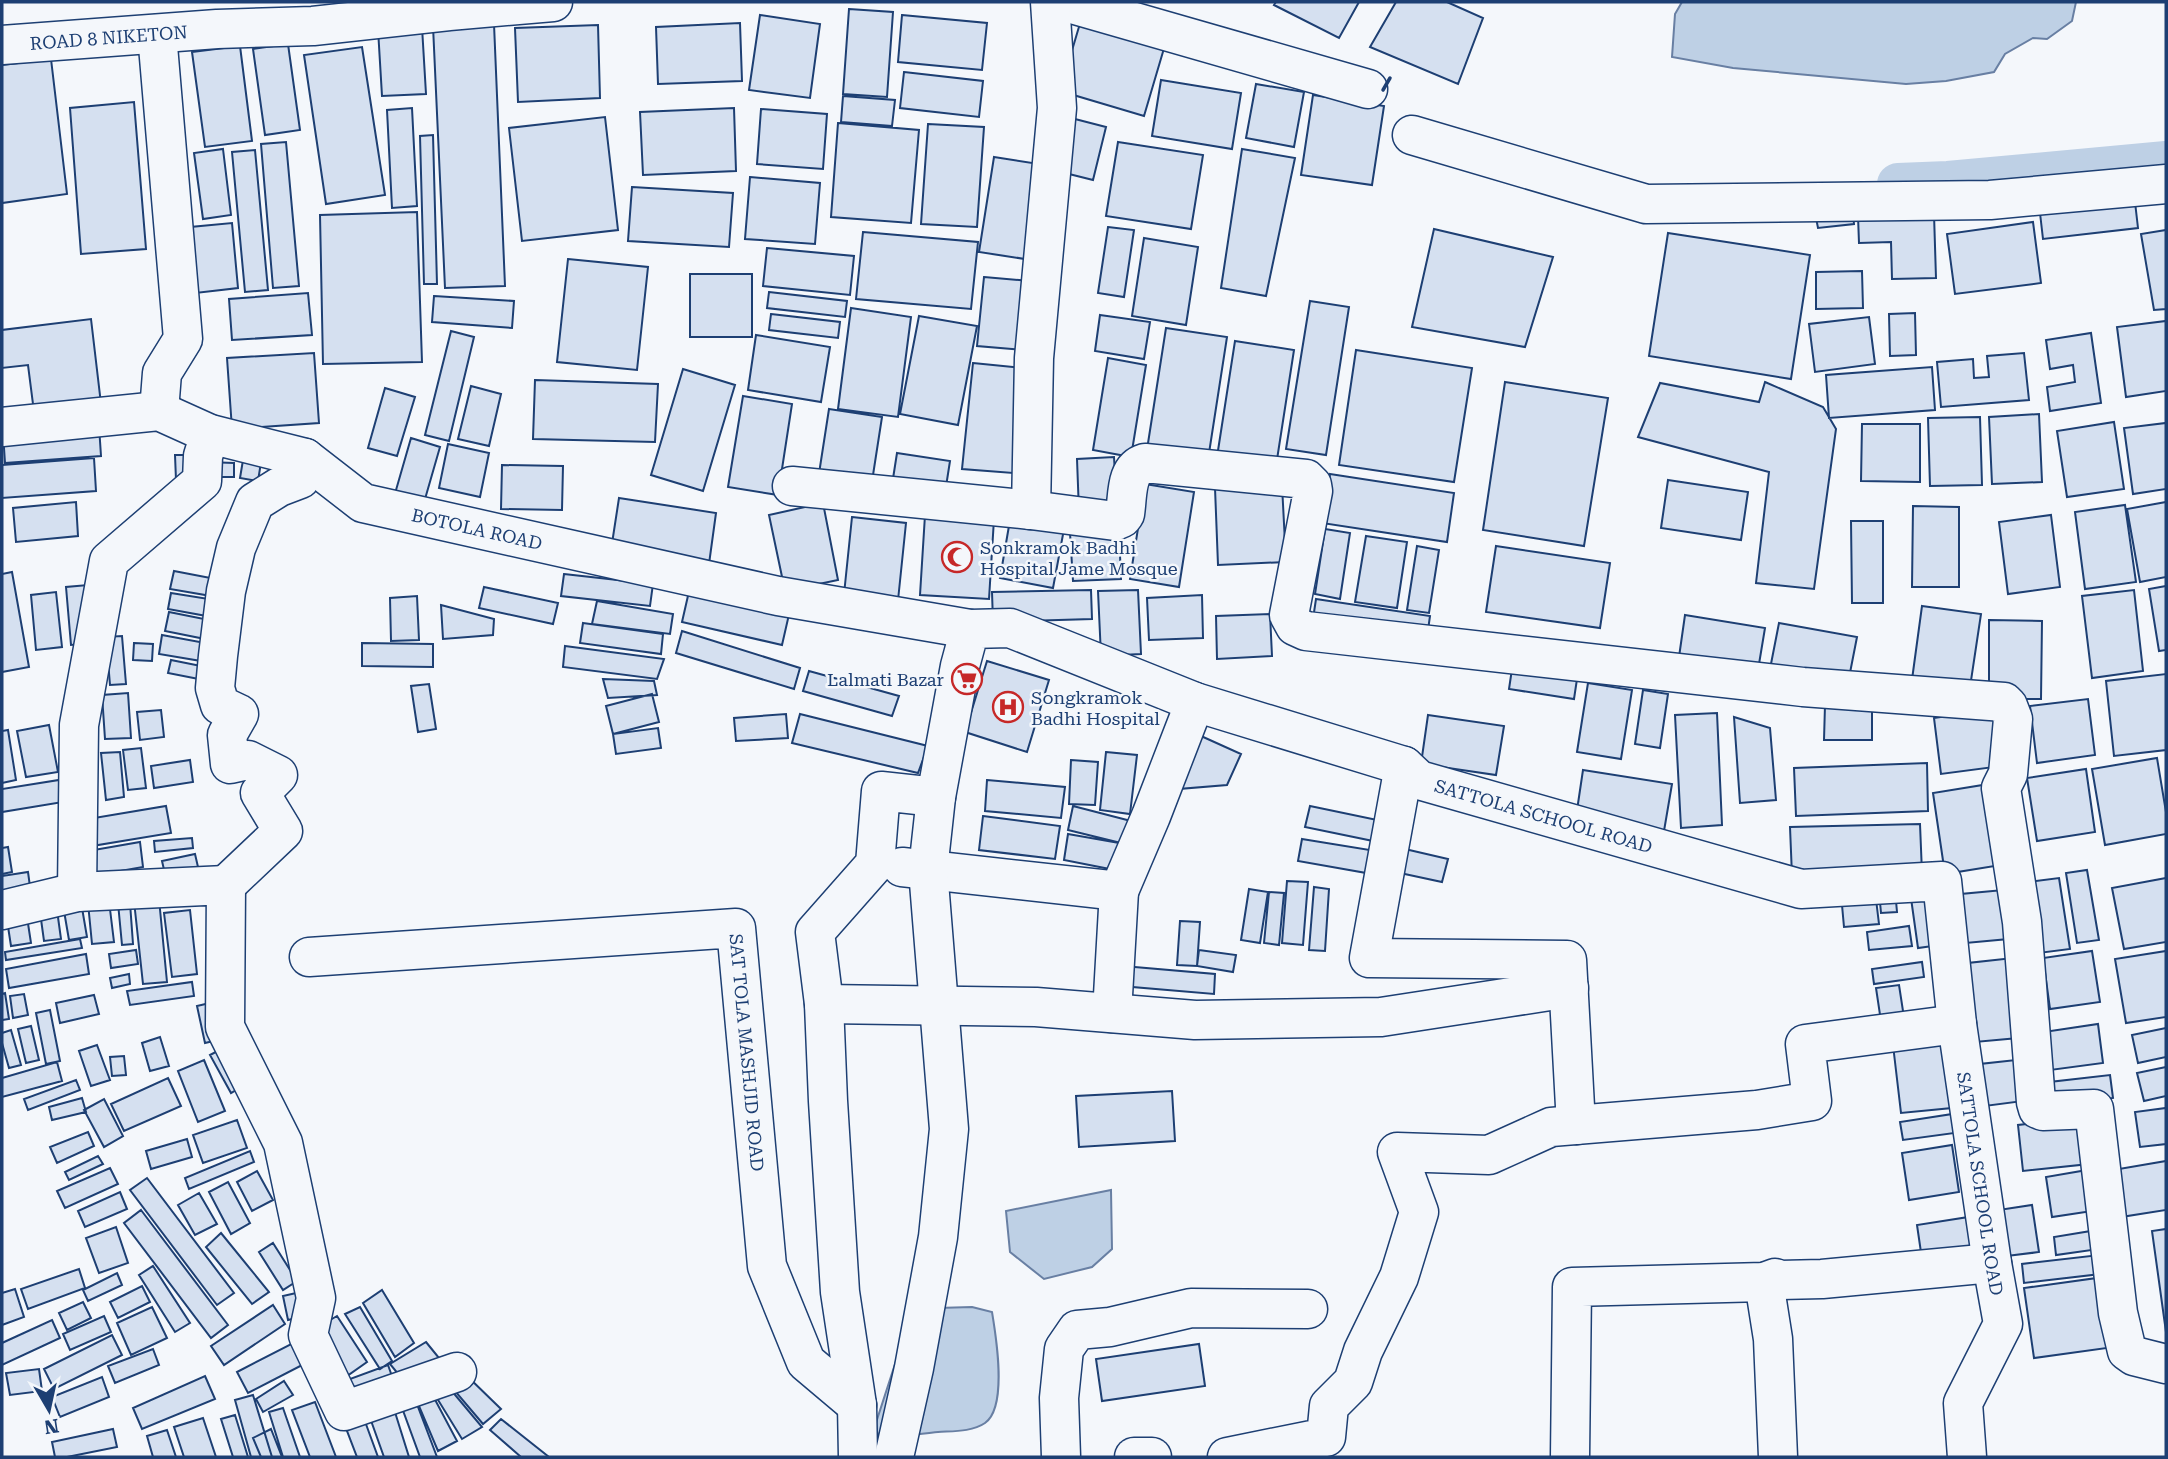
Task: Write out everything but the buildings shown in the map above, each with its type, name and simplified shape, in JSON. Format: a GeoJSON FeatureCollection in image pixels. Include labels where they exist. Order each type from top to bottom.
{"type":"FeatureCollection","features":[{"type":"Feature","properties":{"kind":"street","name":"ROAD 8 NIKETON"},"geometry":{"type":"LineString","coordinates":[[2,46],[217,29],[313,26],[553,2]]}},
{"type":"Feature","properties":{"kind":"street"},"geometry":{"type":"LineString","coordinates":[[1031,510],[1034,358],[1057,108],[1050,2]]}},
{"type":"Feature","properties":{"kind":"street"},"geometry":{"type":"LineString","coordinates":[[1065,2],[1368,89]]}},
{"type":"Feature","properties":{"kind":"street"},"geometry":{"type":"LineString","coordinates":[[2,427],[159,411],[162,373],[183,340],[157,34]]}},
{"type":"Feature","properties":{"kind":"street"},"geometry":{"type":"LineString","coordinates":[[1412,135],[1646,204],[1990,200],[2166,184]]}},
{"type":"Feature","properties":{"kind":"street","name":"BOTOLA ROAD"},"geometry":{"type":"LineString","coordinates":[[159,411],[209,434],[305,458],[363,503],[778,596],[970,629]]}},
{"type":"Feature","properties":{"kind":"street"},"geometry":{"type":"LineString","coordinates":[[77,892],[79,725],[109,561],[202,481],[203,456],[209,434]]}},
{"type":"Feature","properties":{"kind":"street"},"geometry":{"type":"LineString","coordinates":[[2,910],[77,892],[226,885],[282,831],[260,793],[278,775],[248,760],[230,764],[226,735],[239,715],[220,705],[215,688],[226,591],[236,548],[255,502],[279,487],[300,480],[305,458]]}},
{"type":"Feature","properties":{"kind":"street"},"geometry":{"type":"LineString","coordinates":[[792,486],[1115,521],[1125,514],[1131,471],[1145,463],[1306,480],[1312,485],[1313,491],[1289,615],[1295,626],[1306,631],[1803,687],[2004,702],[2013,719],[2008,774],[2001,788],[2022,922],[2036,1102],[2038,1109],[2043,1111],[2094,1109],[2118,1312],[2127,1351],[2134,1356],[2166,1364]]}},
{"type":"Feature","properties":{"kind":"street","name":"SATTOLA SCHOOL ROAD"},"geometry":{"type":"LineString","coordinates":[[970,629],[1010,628],[1195,702],[1404,766],[1419,780],[1801,889],[1942,881],[1957,1024],[2003,1324],[1963,1403],[1968,1457]]}},
{"type":"Feature","properties":{"kind":"street"},"geometry":{"type":"LineString","coordinates":[[894,1457],[914,1368],[938,1237],[949,1129],[928,870],[936,797],[960,666],[970,629]]}},
{"type":"Feature","properties":{"kind":"street"},"geometry":{"type":"LineString","coordinates":[[1112,1013],[1119,891],[1195,702]]}},
{"type":"Feature","properties":{"kind":"street"},"geometry":{"type":"LineString","coordinates":[[1404,766],[1369,958],[1567,960],[1576,1125]]}},
{"type":"Feature","properties":{"kind":"street"},"geometry":{"type":"LineString","coordinates":[[858,1457],[858,1405],[840,1292],[824,1004],[815,932],[875,864],[881,791],[936,797]]}},
{"type":"Feature","properties":{"kind":"street"},"geometry":{"type":"LineString","coordinates":[[875,864],[1119,891]]}},
{"type":"Feature","properties":{"kind":"street"},"geometry":{"type":"LineString","coordinates":[[226,885],[225,1027],[283,1143],[316,1298],[308,1335],[344,1411],[457,1372]]}},
{"type":"Feature","properties":{"kind":"street","name":"SAT TOLA MASHJID ROAD"},"geometry":{"type":"LineString","coordinates":[[309,957],[736,928],[767,1266],[806,1362],[858,1405]]}},
{"type":"Feature","properties":{"kind":"street"},"geometry":{"type":"LineString","coordinates":[[824,1004],[1036,1007],[1195,1020],[1381,1017],[1569,988]]}},
{"type":"Feature","properties":{"kind":"street"},"geometry":{"type":"LineString","coordinates":[[1227,1457],[1326,1437],[1329,1406],[1353,1382],[1363,1351],[1399,1277],[1419,1212],[1397,1152],[1489,1155],[1551,1127],[1757,1110],[1812,1101],[1805,1044],[1957,1024]]}},
{"type":"Feature","properties":{"kind":"street"},"geometry":{"type":"LineString","coordinates":[[1570,1457],[1572,1287],[1764,1282],[1775,1278],[1822,1279],[1992,1263]]}},
{"type":"Feature","properties":{"kind":"street"},"geometry":{"type":"LineString","coordinates":[[1764,1282],[1773,1339],[1778,1457]]}},
{"type":"Feature","properties":{"kind":"street"},"geometry":{"type":"LineString","coordinates":[[1061,1457],[1059,1398],[1064,1349],[1077,1330],[1110,1327],[1191,1308],[1308,1310]]}},
{"type":"Feature","properties":{"kind":"street"},"geometry":{"type":"LineString","coordinates":[[1134,1457],[1153,1457]]}},
{"type":"Feature","properties":{"kind":"water"},"geometry":{"type":"Polygon","coordinates":[[[1682,2],[2076,2],[2072,21],[2047,39],[2033,38],[2005,54],[1994,72],[1946,81],[1906,84],[1733,68],[1672,57],[1675,14],[1682,2]]]}},
{"type":"Feature","properties":{"kind":"water"},"geometry":{"type":"Polygon","coordinates":[[[1111,1190],[1112,1249],[1092,1267],[1044,1279],[1010,1252],[1006,1211],[1111,1190]]]}},
{"type":"Feature","properties":{"kind":"water"},"geometry":{"type":"Polygon","coordinates":[[[972,1307],[992,1312],[999,1370],[992,1415],[980,1426],[962,1430],[897,1436],[873,1432],[897,1358],[937,1308],[972,1307]]]}},
{"type":"Feature","properties":{"kind":"waterway"},"geometry":{"type":"LineString","coordinates":[[1898,184],[2166,162]]}},
{"type":"Feature","properties":{"kind":"wall"},"geometry":{"type":"LineString","coordinates":[[1383,90],[1390,78]]}},
{"type":"Feature","properties":{"kind":"place","name":"Sonkramok Badhi Hospital Jame Mosque"},"geometry":{"type":"Point","coordinates":[957,557]}},
{"type":"Feature","properties":{"kind":"place","name":"Lalmati Bazar"},"geometry":{"type":"Point","coordinates":[967,679]}},
{"type":"Feature","properties":{"kind":"place","name":"Songkramok Badhi Hospital"},"geometry":{"type":"Point","coordinates":[1008,707]}}]}
